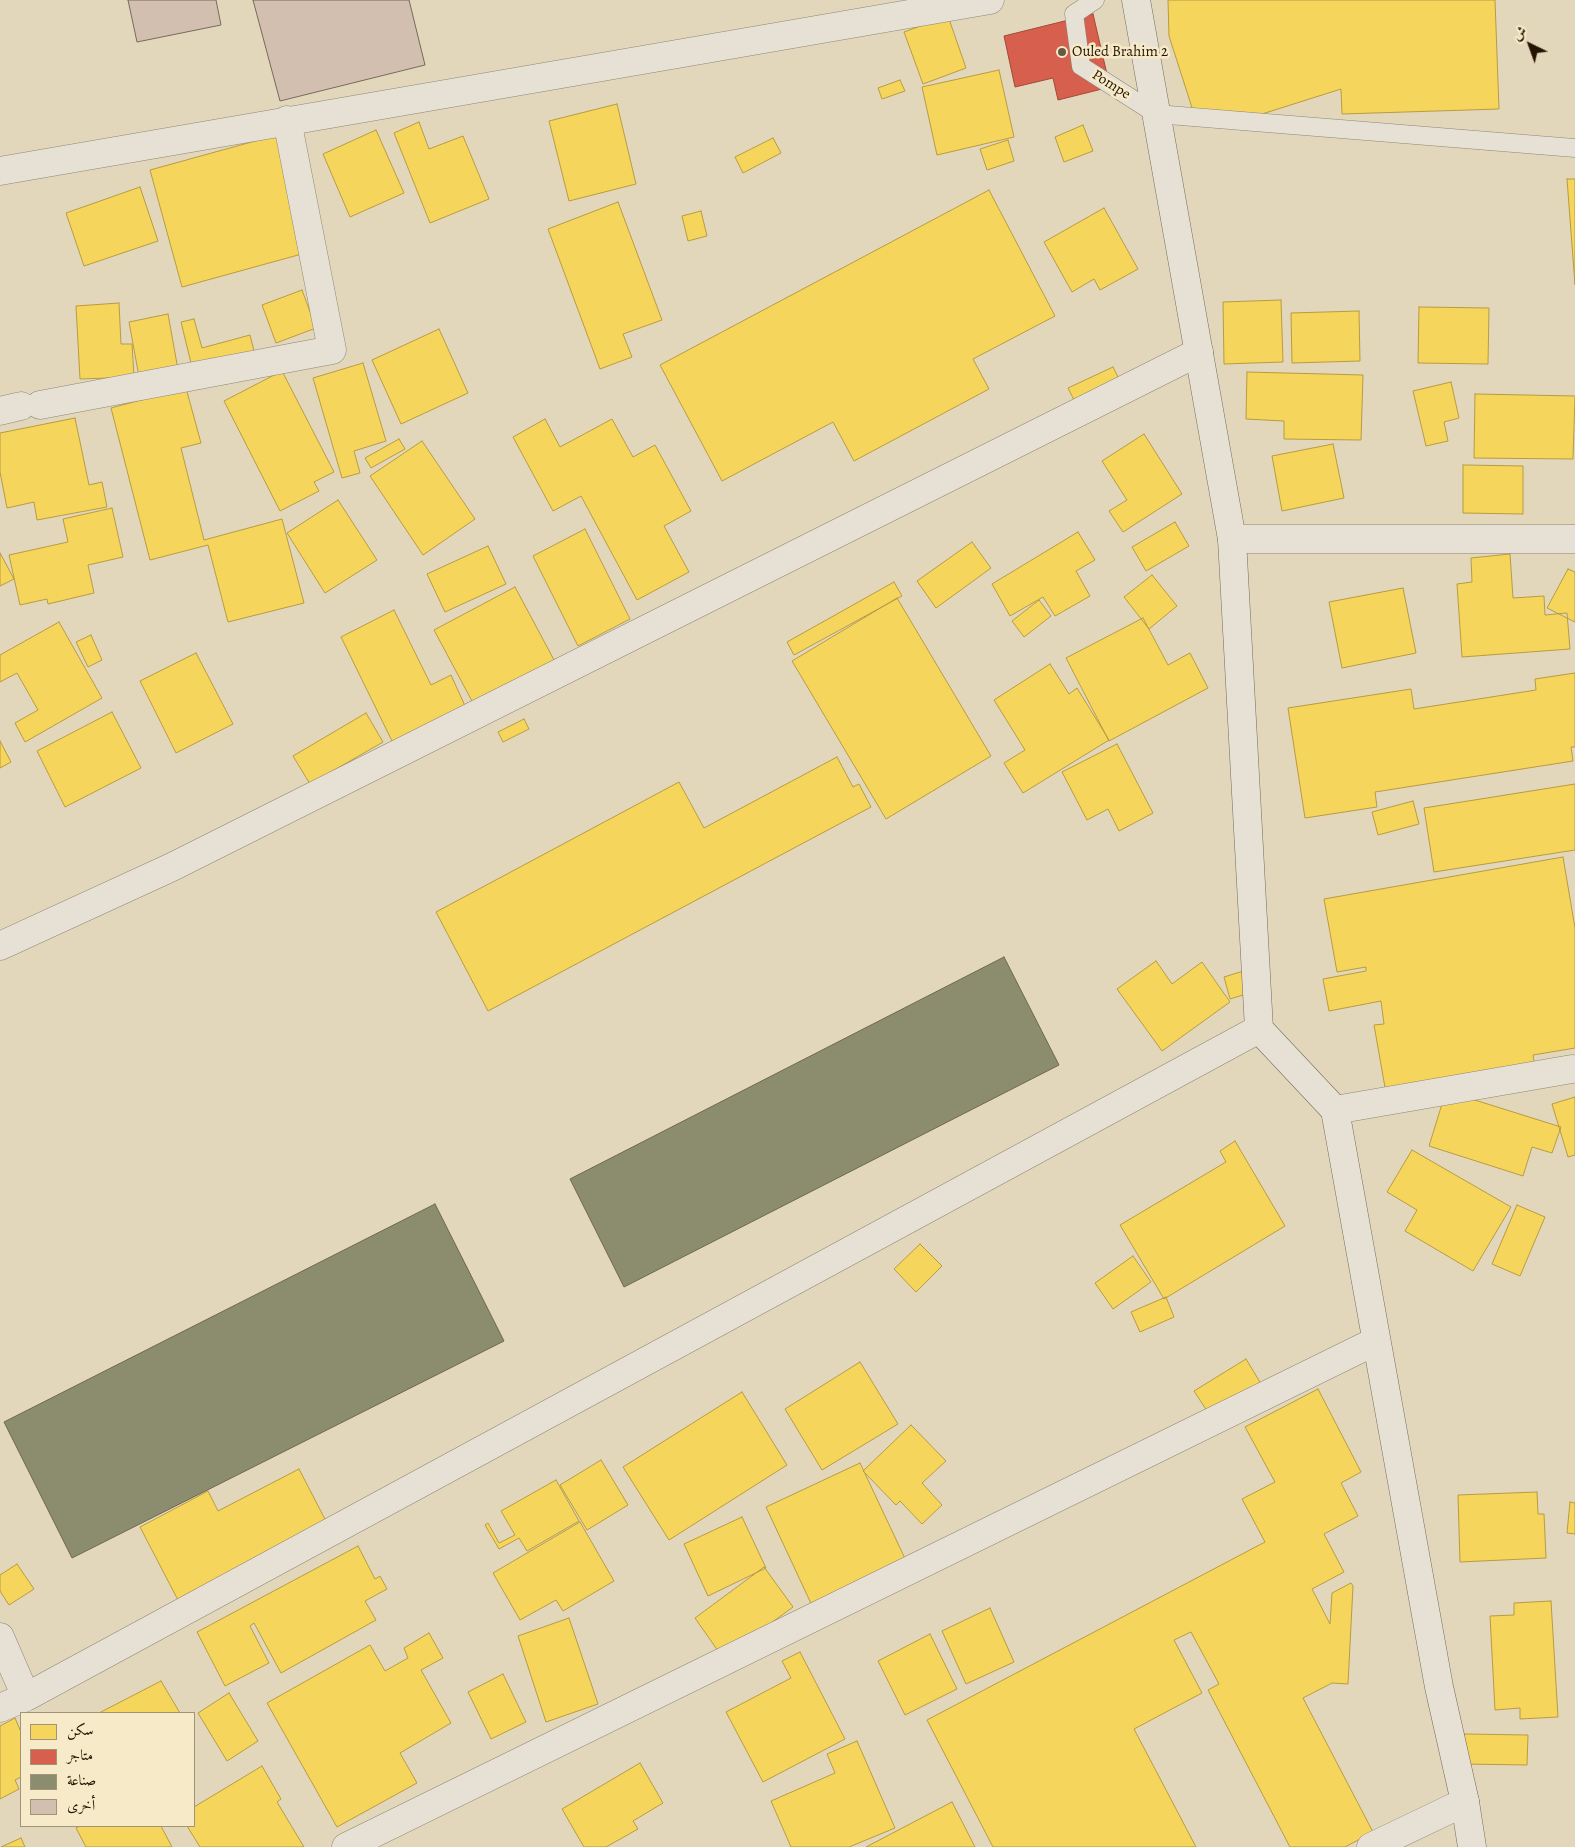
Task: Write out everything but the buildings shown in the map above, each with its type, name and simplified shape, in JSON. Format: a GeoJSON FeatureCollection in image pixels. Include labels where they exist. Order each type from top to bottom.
{"type":"FeatureCollection","features":[{"type":"Feature","properties":{"kind":"street"},"geometry":{"type":"LineString","coordinates":[[0,171],[990,0]]}},
{"type":"Feature","properties":{"kind":"street"},"geometry":{"type":"LineString","coordinates":[[1136,0],[1232,538],[1258,1029],[1335,1110],[1439,1688],[1465,1802],[1472,1847]]}},
{"type":"Feature","properties":{"kind":"street"},"geometry":{"type":"LineString","coordinates":[[20,407],[332,350],[287,120]]}},
{"type":"Feature","properties":{"kind":"street"},"geometry":{"type":"LineString","coordinates":[[0,946],[172,867],[1199,352]]}},
{"type":"Feature","properties":{"kind":"street"},"geometry":{"type":"LineString","coordinates":[[1232,538],[1575,539]]}},
{"type":"Feature","properties":{"kind":"street"},"geometry":{"type":"LineString","coordinates":[[0,1708],[26,1697],[1258,1029]]}},
{"type":"Feature","properties":{"kind":"street"},"geometry":{"type":"LineString","coordinates":[[1335,1110],[1572,1069]]}},
{"type":"Feature","properties":{"kind":"street"},"geometry":{"type":"LineString","coordinates":[[346,1847],[1376,1341]]}},
{"type":"Feature","properties":{"kind":"street"},"geometry":{"type":"LineString","coordinates":[[0,1637],[26,1697]]}},
{"type":"Feature","properties":{"kind":"street"},"geometry":{"type":"LineString","coordinates":[[1371,1847],[1465,1802]]}},
{"type":"Feature","properties":{"kind":"lane","name":"Pompe"},"geometry":{"type":"LineString","coordinates":[[1095,0],[1074,14],[1081,66],[1156,114]]}},
{"type":"Feature","properties":{"kind":"lane"},"geometry":{"type":"LineString","coordinates":[[1156,114],[1575,148]]}},
{"type":"Feature","properties":{"kind":"place","name":"Ouled Brahim 2"},"geometry":{"type":"Point","coordinates":[1062,52]}}]}
